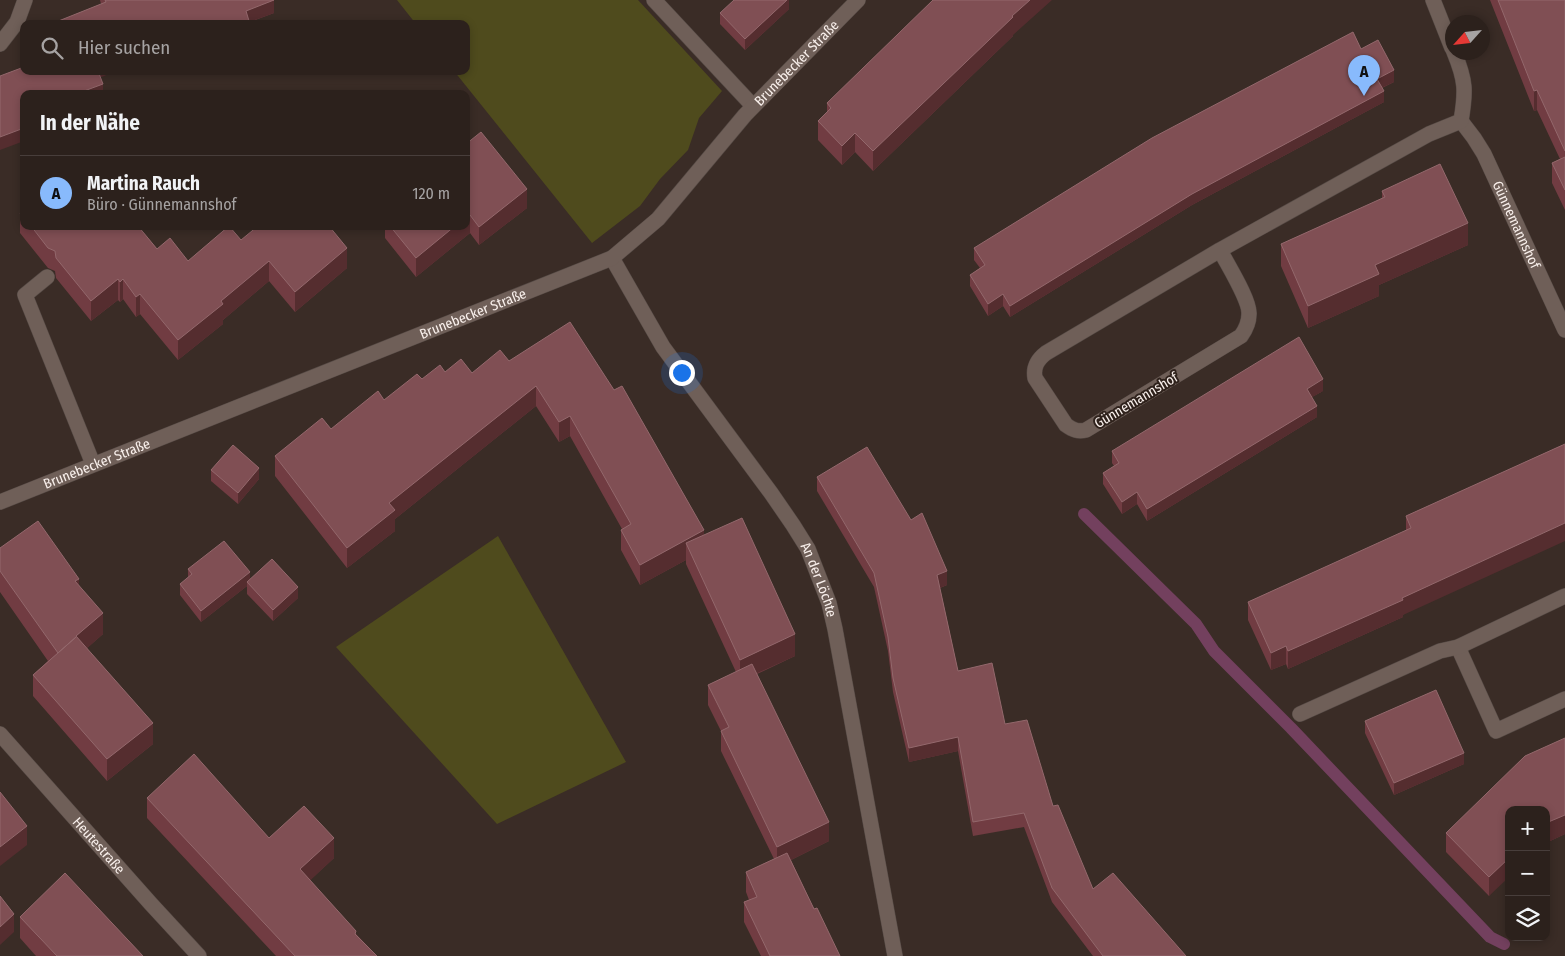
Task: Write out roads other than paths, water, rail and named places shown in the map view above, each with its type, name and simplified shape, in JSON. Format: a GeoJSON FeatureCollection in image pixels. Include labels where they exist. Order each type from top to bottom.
{"type":"FeatureCollection","features":[{"type":"Feature","properties":{"kind":"street"},"geometry":{"type":"LineString","coordinates":[[0,44],[17,22],[25,0]]}},
{"type":"Feature","properties":{"kind":"street"},"geometry":{"type":"LineString","coordinates":[[654,0],[753,106]]}},
{"type":"Feature","properties":{"kind":"street","name":"Brunebecker Straße"},"geometry":{"type":"LineString","coordinates":[[0,502],[612,258],[658,219],[753,106],[858,0]]}},
{"type":"Feature","properties":{"kind":"street"},"geometry":{"type":"LineString","coordinates":[[1433,0],[1445,30]]}},
{"type":"Feature","properties":{"kind":"street"},"geometry":{"type":"LineString","coordinates":[[1457,60],[1462,72],[1465,95],[1461,122]]}},
{"type":"Feature","properties":{"kind":"street","name":"Günnemannshof"},"geometry":{"type":"LineString","coordinates":[[1220,250],[1247,303],[1248,322],[1246,330],[1241,336],[1086,430],[1080,431],[1066,425],[1035,378],[1034,371],[1039,359],[1046,353],[1220,250],[1429,134],[1461,122],[1484,154],[1565,330]]}},
{"type":"Feature","properties":{"kind":"street","name":"An der Löchte"},"geometry":{"type":"LineString","coordinates":[[612,258],[663,347],[771,493],[808,549],[829,603],[835,629],[895,956]]}},
{"type":"Feature","properties":{"kind":"street"},"geometry":{"type":"LineString","coordinates":[[48,277],[25,294],[93,464]]}},
{"type":"Feature","properties":{"kind":"street"},"geometry":{"type":"LineString","coordinates":[[1300,714],[1440,650],[1458,647],[1565,596]]}},
{"type":"Feature","properties":{"kind":"street"},"geometry":{"type":"LineString","coordinates":[[1458,647],[1496,731],[1565,699]]}},
{"type":"Feature","properties":{"kind":"street","name":"Heutestraße"},"geometry":{"type":"LineString","coordinates":[[0,734],[199,956]]}},
{"type":"Feature","properties":{"kind":"waterway"},"geometry":{"type":"LineString","coordinates":[[1084,514],[1196,624],[1214,651],[1291,728],[1490,937],[1504,944]]}},
{"type":"Feature","properties":{"kind":"place","name":"Martina Rauch"},"geometry":{"type":"Point","coordinates":[1364,96]}}]}
